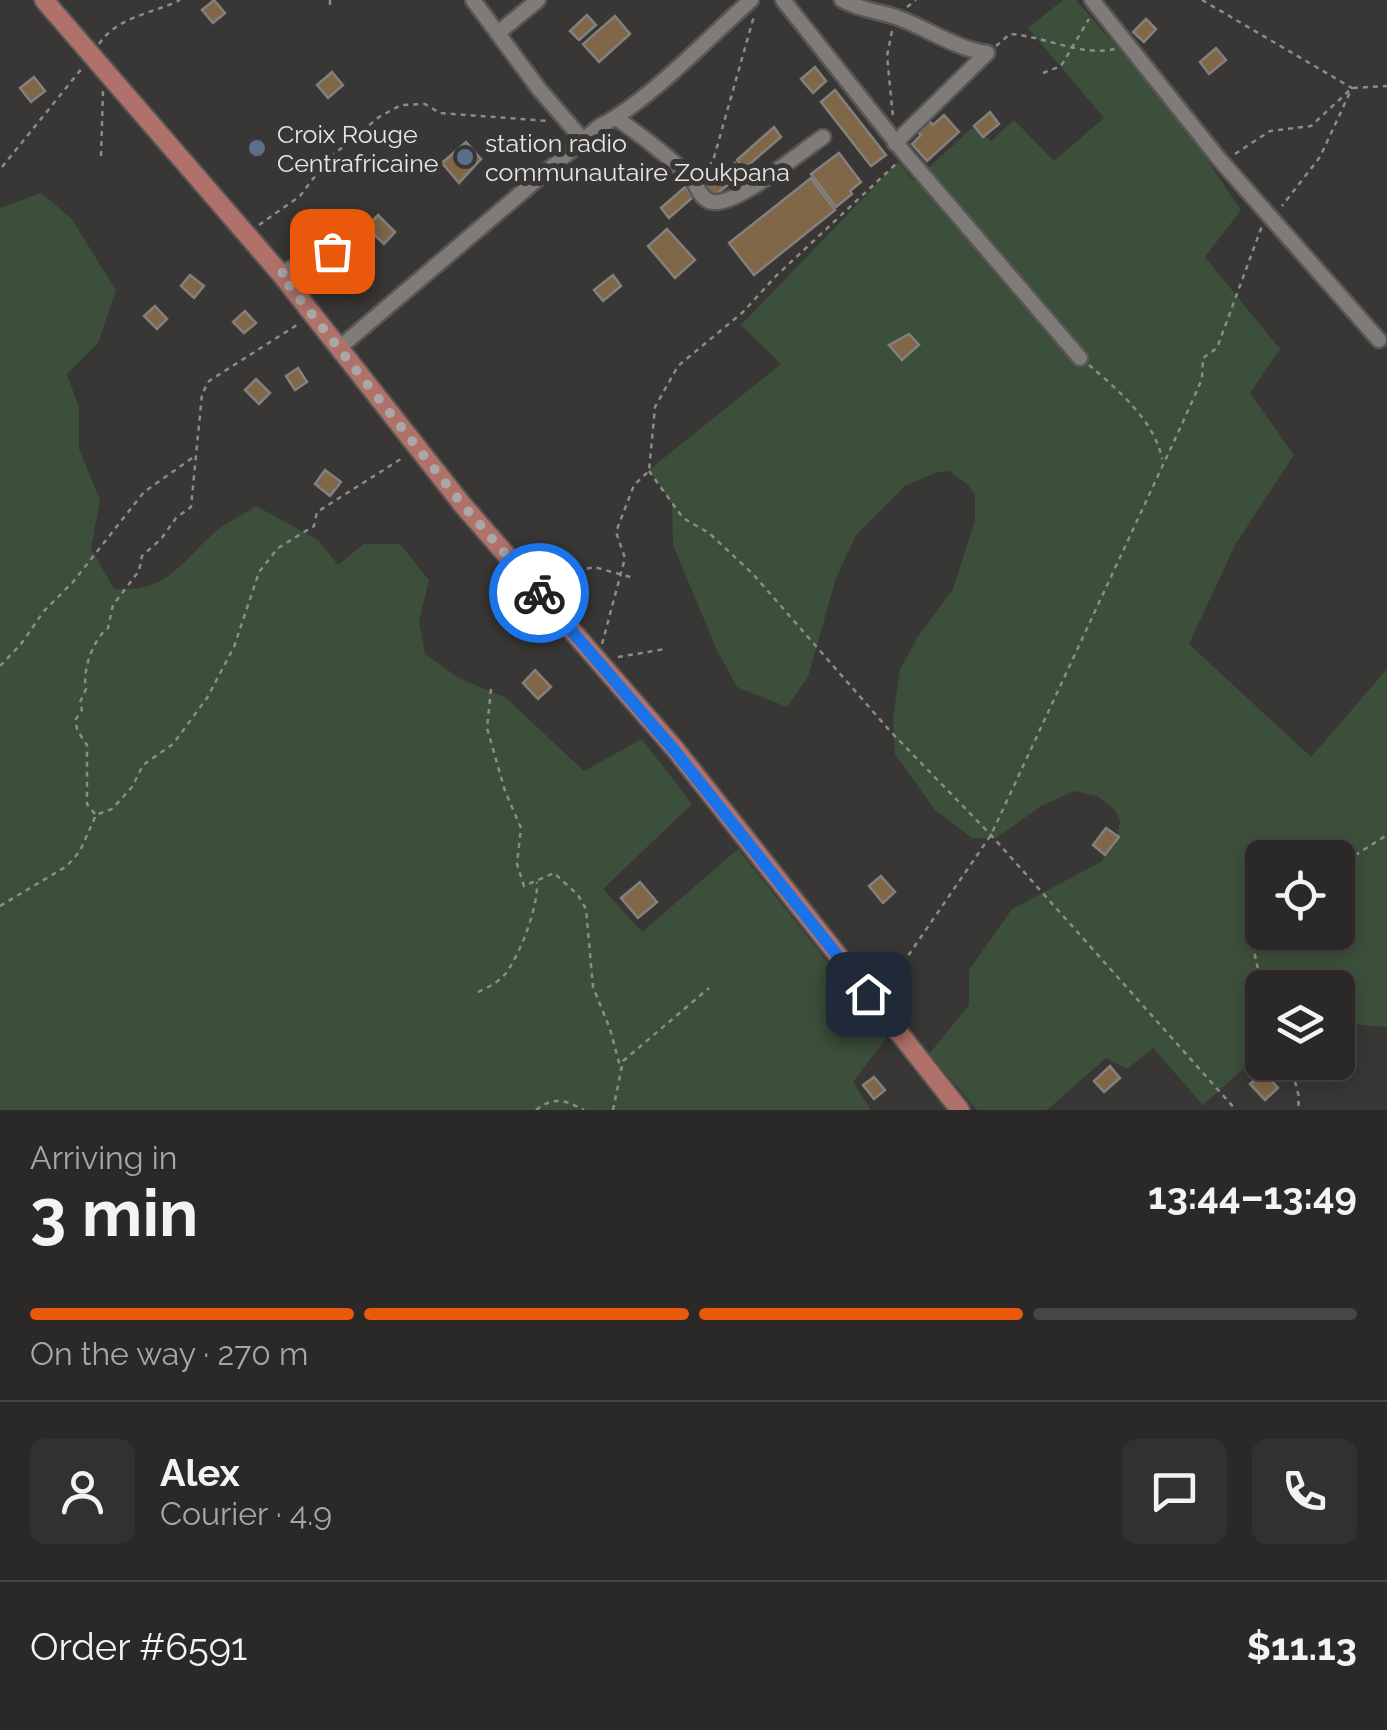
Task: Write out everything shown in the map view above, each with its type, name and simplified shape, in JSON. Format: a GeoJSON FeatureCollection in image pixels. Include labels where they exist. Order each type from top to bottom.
{"type":"FeatureCollection","features":[{"type":"Feature","properties":{"kind":"main road"},"geometry":{"type":"LineString","coordinates":[[44,0],[280,274],[418,448],[674,750],[960,1110]]}},
{"type":"Feature","properties":{"kind":"street"},"geometry":{"type":"LineString","coordinates":[[474,0],[538,89],[584,140]]}},
{"type":"Feature","properties":{"kind":"street"},"geometry":{"type":"LineString","coordinates":[[498,33],[538,0]]}},
{"type":"Feature","properties":{"kind":"street"},"geometry":{"type":"LineString","coordinates":[[339,348],[584,140],[616,118],[751,0]]}},
{"type":"Feature","properties":{"kind":"street"},"geometry":{"type":"LineString","coordinates":[[783,0],[895,143],[1080,358]]}},
{"type":"Feature","properties":{"kind":"street"},"geometry":{"type":"LineString","coordinates":[[842,0],[868,12],[894,17],[971,51],[987,53]]}},
{"type":"Feature","properties":{"kind":"street"},"geometry":{"type":"LineString","coordinates":[[1095,3],[1220,160],[1379,340]]}},
{"type":"Feature","properties":{"kind":"street"},"geometry":{"type":"LineString","coordinates":[[895,143],[987,53]]}},
{"type":"Feature","properties":{"kind":"street"},"geometry":{"type":"LineString","coordinates":[[616,118],[694,180],[710,202],[724,202],[744,194],[823,137]]}},
{"type":"Feature","properties":{"kind":"street"},"geometry":{"type":"LineString","coordinates":[[280,274],[359,240]]}},
{"type":"Feature","properties":{"kind":"path"},"geometry":{"type":"LineString","coordinates":[[147,0],[150,10]]}},
{"type":"Feature","properties":{"kind":"path"},"geometry":{"type":"LineString","coordinates":[[102,156],[98,63],[105,35],[137,14],[180,0]]}},
{"type":"Feature","properties":{"kind":"path"},"geometry":{"type":"LineString","coordinates":[[330,0],[330,6]]}},
{"type":"Feature","properties":{"kind":"path"},"geometry":{"type":"LineString","coordinates":[[1202,0],[1352,88],[1387,86]]}},
{"type":"Feature","properties":{"kind":"path"},"geometry":{"type":"LineString","coordinates":[[1044,73],[1060,66],[1095,3]]}},
{"type":"Feature","properties":{"kind":"path"},"geometry":{"type":"LineString","coordinates":[[894,17],[887,56],[895,143]]}},
{"type":"Feature","properties":{"kind":"path"},"geometry":{"type":"LineString","coordinates":[[694,180],[713,161],[753,18]]}},
{"type":"Feature","properties":{"kind":"path"},"geometry":{"type":"LineString","coordinates":[[987,53],[1010,34],[1031,35],[1100,53],[1129,46]]}},
{"type":"Feature","properties":{"kind":"path"},"geometry":{"type":"LineString","coordinates":[[2,167],[98,63]]}},
{"type":"Feature","properties":{"kind":"path"},"geometry":{"type":"LineString","coordinates":[[1220,160],[1242,152],[1270,131],[1310,126],[1352,88]]}},
{"type":"Feature","properties":{"kind":"path"},"geometry":{"type":"LineString","coordinates":[[868,994],[901,966],[991,835],[1202,378],[1203,358],[1217,348],[1260,228],[1320,157],[1352,88]]}},
{"type":"Feature","properties":{"kind":"path"},"geometry":{"type":"LineString","coordinates":[[246,234],[300,196],[327,160],[379,117],[401,105],[424,104],[440,113],[569,122]]}},
{"type":"Feature","properties":{"kind":"path"},"geometry":{"type":"LineString","coordinates":[[665,650],[597,660],[625,558],[616,532],[634,485],[648,471],[654,407],[678,366],[743,312],[777,275],[906,156]]}},
{"type":"Feature","properties":{"kind":"path"},"geometry":{"type":"LineString","coordinates":[[96,815],[88,804],[87,746],[77,730],[84,682],[100,634],[108,628],[113,605],[139,571],[142,556],[191,507],[202,394],[209,381],[312,314]]}},
{"type":"Feature","properties":{"kind":"path"},"geometry":{"type":"LineString","coordinates":[[1080,358],[1120,392],[1159,443],[1163,464]]}},
{"type":"Feature","properties":{"kind":"path"},"geometry":{"type":"LineString","coordinates":[[0,906],[67,866],[80,851],[96,815],[112,809],[132,787],[143,765],[172,744],[208,698],[234,647],[258,572],[278,548],[314,526],[317,512],[418,448]]}},
{"type":"Feature","properties":{"kind":"path"},"geometry":{"type":"LineString","coordinates":[[0,666],[144,492],[196,456]]}},
{"type":"Feature","properties":{"kind":"path"},"geometry":{"type":"LineString","coordinates":[[648,471],[684,518],[709,533],[753,574],[890,731],[991,835],[1236,1110]]}},
{"type":"Feature","properties":{"kind":"path"},"geometry":{"type":"LineString","coordinates":[[530,582],[594,567],[634,578]]}},
{"type":"Feature","properties":{"kind":"path"},"geometry":{"type":"LineString","coordinates":[[491,689],[487,728],[521,828],[517,864],[524,886],[554,873],[578,895],[586,909],[592,986],[622,1070]]}},
{"type":"Feature","properties":{"kind":"path"},"geometry":{"type":"LineString","coordinates":[[1355,855],[1387,835]]}},
{"type":"Feature","properties":{"kind":"path"},"geometry":{"type":"LineString","coordinates":[[478,992],[495,984],[510,967],[538,903],[537,880]]}},
{"type":"Feature","properties":{"kind":"path"},"geometry":{"type":"LineString","coordinates":[[612,1110],[624,1062],[709,988]]}},
{"type":"Feature","properties":{"kind":"path"},"geometry":{"type":"LineString","coordinates":[[1295,1080],[1298,1110]]}},
{"type":"Feature","properties":{"kind":"path"},"geometry":{"type":"LineString","coordinates":[[536,1110],[546,1101],[565,1100],[584,1110]]}},
{"type":"Feature","properties":{"kind":"green space"},"geometry":{"type":"Polygon","coordinates":[[[1063,0],[1076,0],[1177,116],[1241,210],[1205,257],[1280,349],[1250,393],[1294,455],[1235,545],[1189,644],[1311,757],[1387,669],[1387,1027],[1355,1024],[1355,970],[1245,970],[1245,1067],[1203,1105],[1153,1048],[1127,1069],[1106,1058],[1047,1110],[977,1110],[929,1054],[969,1005],[969,970],[1012,909],[1101,862],[1116,844],[1120,821],[1115,810],[1097,796],[1074,791],[1041,806],[995,839],[972,838],[935,810],[895,754],[893,718],[900,670],[917,638],[953,589],[975,520],[975,495],[949,471],[937,472],[905,486],[856,535],[836,578],[808,677],[787,707],[737,687],[716,648],[673,545],[672,504],[649,470],[781,364],[741,325],[898,162],[914,181],[973,127],[991,141],[1014,120],[1054,161],[1104,118],[1028,28],[1063,0]]]}},
{"type":"Feature","properties":{"kind":"green space"},"geometry":{"type":"Polygon","coordinates":[[[41,193],[71,218],[116,290],[98,343],[67,374],[79,408],[79,449],[100,500],[91,548],[114,589],[132,589],[160,581],[215,532],[256,506],[318,540],[338,565],[364,544],[400,544],[429,580],[419,621],[425,654],[459,678],[506,698],[584,771],[642,739],[692,804],[603,889],[642,932],[738,849],[887,1037],[853,1082],[871,1110],[0,1110],[0,208],[41,193]]]}},
{"type":"Feature","properties":{"kind":"building"},"geometry":{"type":"Polygon","coordinates":[[[214,0],[225,13],[213,23],[202,10],[214,0]]]}},
{"type":"Feature","properties":{"kind":"building"},"geometry":{"type":"Polygon","coordinates":[[[587,15],[596,25],[579,40],[570,31],[587,15]]]}},
{"type":"Feature","properties":{"kind":"building"},"geometry":{"type":"Polygon","coordinates":[[[615,16],[630,34],[599,62],[583,44],[615,16]]]}},
{"type":"Feature","properties":{"kind":"building"},"geometry":{"type":"Polygon","coordinates":[[[1146,19],[1156,29],[1144,42],[1133,32],[1146,19]]]}},
{"type":"Feature","properties":{"kind":"building"},"geometry":{"type":"Polygon","coordinates":[[[1216,48],[1226,60],[1209,74],[1200,62],[1216,48]]]}},
{"type":"Feature","properties":{"kind":"building"},"geometry":{"type":"Polygon","coordinates":[[[815,67],[826,81],[813,93],[801,79],[815,67]]]}},
{"type":"Feature","properties":{"kind":"building"},"geometry":{"type":"Polygon","coordinates":[[[332,72],[343,85],[328,98],[317,85],[332,72]]]}},
{"type":"Feature","properties":{"kind":"building"},"geometry":{"type":"Polygon","coordinates":[[[34,77],[45,91],[31,102],[20,88],[34,77]]]}},
{"type":"Feature","properties":{"kind":"building"},"geometry":{"type":"Polygon","coordinates":[[[835,90],[886,155],[871,166],[821,102],[835,90]]]}},
{"type":"Feature","properties":{"kind":"building"},"geometry":{"type":"Polygon","coordinates":[[[990,112],[999,124],[983,137],[974,126],[990,112]]]}},
{"type":"Feature","properties":{"kind":"building"},"geometry":{"type":"Polygon","coordinates":[[[944,115],[959,132],[927,161],[912,144],[921,135],[917,131],[944,115]]]}},
{"type":"Feature","properties":{"kind":"building"},"geometry":{"type":"Polygon","coordinates":[[[774,127],[781,137],[744,169],[737,160],[774,127]]]}},
{"type":"Feature","properties":{"kind":"building"},"geometry":{"type":"Polygon","coordinates":[[[466,142],[481,159],[459,183],[442,163],[466,142]]]}},
{"type":"Feature","properties":{"kind":"building"},"geometry":{"type":"Polygon","coordinates":[[[839,153],[861,182],[836,207],[811,174],[839,153]]]}},
{"type":"Feature","properties":{"kind":"building"},"geometry":{"type":"Polygon","coordinates":[[[735,163],[743,172],[712,198],[704,189],[735,163]]]}},
{"type":"Feature","properties":{"kind":"building"},"geometry":{"type":"Polygon","coordinates":[[[811,178],[835,210],[754,275],[729,243],[811,178]]]}},
{"type":"Feature","properties":{"kind":"building"},"geometry":{"type":"Polygon","coordinates":[[[685,187],[693,197],[669,218],[661,208],[685,187]]]}},
{"type":"Feature","properties":{"kind":"building"},"geometry":{"type":"Polygon","coordinates":[[[378,215],[395,232],[384,244],[366,227],[378,215]]]}},
{"type":"Feature","properties":{"kind":"building"},"geometry":{"type":"Polygon","coordinates":[[[667,229],[695,260],[675,278],[648,246],[667,229]]]}},
{"type":"Feature","properties":{"kind":"building"},"geometry":{"type":"Polygon","coordinates":[[[190,275],[204,286],[194,298],[181,286],[190,275]]]}},
{"type":"Feature","properties":{"kind":"building"},"geometry":{"type":"Polygon","coordinates":[[[613,275],[621,286],[603,301],[594,290],[613,275]]]}},
{"type":"Feature","properties":{"kind":"building"},"geometry":{"type":"Polygon","coordinates":[[[155,306],[167,319],[157,329],[144,316],[155,306]]]}},
{"type":"Feature","properties":{"kind":"building"},"geometry":{"type":"Polygon","coordinates":[[[245,311],[256,323],[244,333],[233,322],[245,311]]]}},
{"type":"Feature","properties":{"kind":"building"},"geometry":{"type":"Polygon","coordinates":[[[909,334],[919,345],[902,360],[889,345],[909,334]]]}},
{"type":"Feature","properties":{"kind":"building"},"geometry":{"type":"Polygon","coordinates":[[[298,368],[307,382],[295,390],[286,376],[298,368]]]}},
{"type":"Feature","properties":{"kind":"building"},"geometry":{"type":"Polygon","coordinates":[[[256,379],[270,393],[259,404],[245,390],[256,379]]]}},
{"type":"Feature","properties":{"kind":"building"},"geometry":{"type":"Polygon","coordinates":[[[325,470],[341,482],[330,496],[315,484],[325,470]]]}},
{"type":"Feature","properties":{"kind":"building"},"geometry":{"type":"Polygon","coordinates":[[[535,670],[551,687],[538,699],[523,683],[535,670]]]}},
{"type":"Feature","properties":{"kind":"building"},"geometry":{"type":"Polygon","coordinates":[[[1106,828],[1119,837],[1105,855],[1093,845],[1106,828]]]}},
{"type":"Feature","properties":{"kind":"building"},"geometry":{"type":"Polygon","coordinates":[[[881,876],[895,892],[883,903],[869,886],[881,876]]]}},
{"type":"Feature","properties":{"kind":"building"},"geometry":{"type":"Polygon","coordinates":[[[640,882],[657,902],[638,918],[621,898],[640,882]]]}},
{"type":"Feature","properties":{"kind":"building"},"geometry":{"type":"Polygon","coordinates":[[[1110,1066],[1120,1078],[1104,1092],[1094,1081],[1110,1066]]]}},
{"type":"Feature","properties":{"kind":"building"},"geometry":{"type":"Polygon","coordinates":[[[874,1077],[885,1090],[874,1099],[863,1085],[874,1077]]]}},
{"type":"Feature","properties":{"kind":"building"},"geometry":{"type":"Polygon","coordinates":[[[1255,1080],[1271,1080],[1278,1088],[1265,1100],[1250,1084],[1255,1080]]]}},
{"type":"Feature","properties":{"kind":"way so far"},"geometry":{"type":"LineString","coordinates":[[332,251],[280,274],[462,504],[539,593]]}},
{"type":"Feature","properties":{"kind":"place","name":"Croix Rouge Centrafricaine"},"geometry":{"type":"Point","coordinates":[257,148]}},
{"type":"Feature","properties":{"kind":"place","name":"station radio communautaire Zoukpana"},"geometry":{"type":"Point","coordinates":[465,157]}},
{"type":"Feature","properties":{"kind":"route"},"geometry":{"type":"LineString","coordinates":[[539,593],[674,750],[868,994]]}}]}
